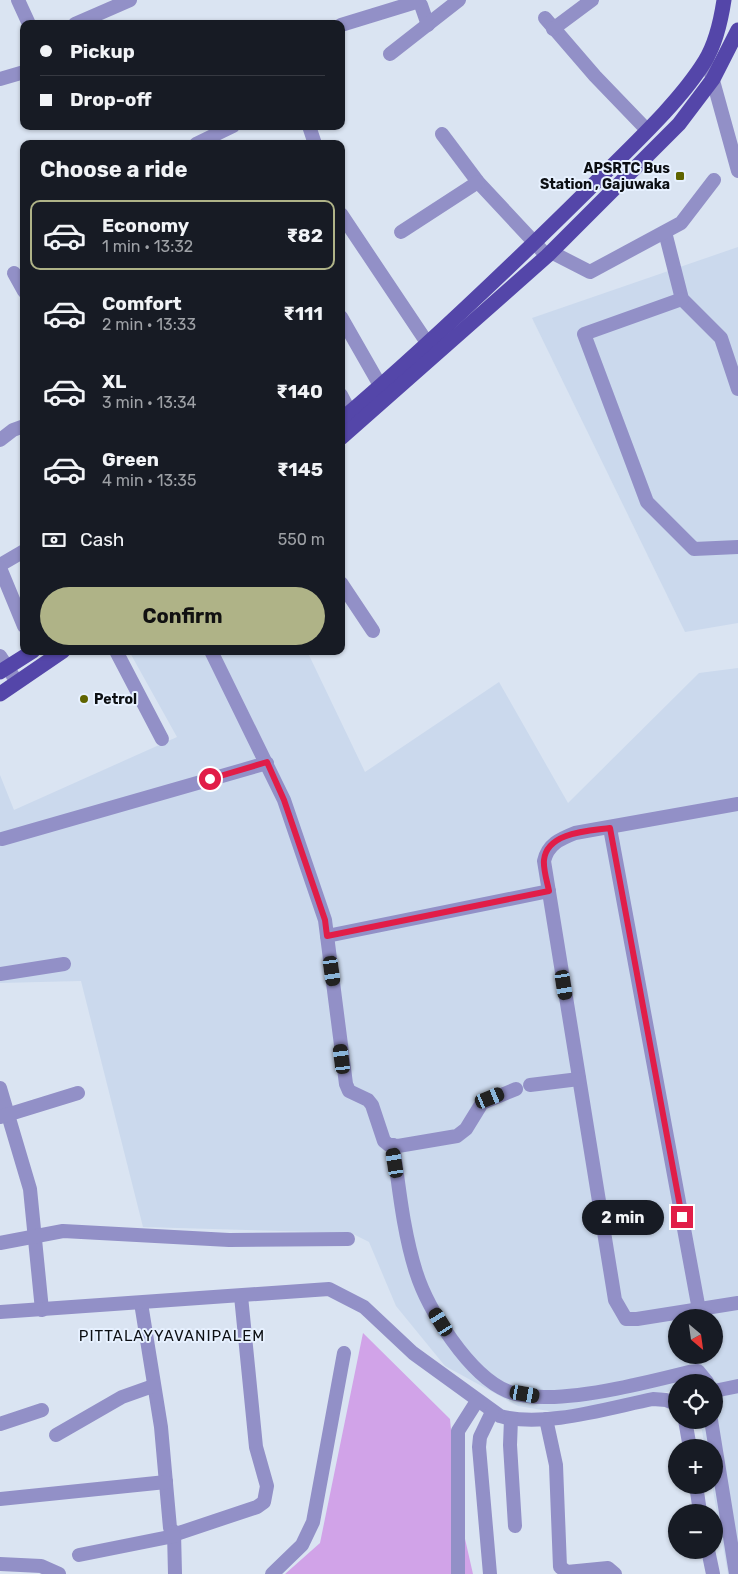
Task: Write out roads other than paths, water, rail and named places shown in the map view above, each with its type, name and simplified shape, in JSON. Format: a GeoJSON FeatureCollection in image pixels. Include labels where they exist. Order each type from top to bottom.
{"type":"FeatureCollection","features":[{"type":"Feature","properties":{"kind":"main road"},"geometry":{"type":"LineString","coordinates":[[345,434],[647,130],[693,79],[707,59],[720,25],[724,0]]}},
{"type":"Feature","properties":{"kind":"main road"},"geometry":{"type":"LineString","coordinates":[[346,416],[381,386],[522,278],[551,252],[679,124],[713,79],[738,30]]}},
{"type":"Feature","properties":{"kind":"main road"},"geometry":{"type":"LineString","coordinates":[[2,666],[25,655]]}},
{"type":"Feature","properties":{"kind":"main road"},"geometry":{"type":"LineString","coordinates":[[0,694],[57,655]]}},
{"type":"Feature","properties":{"kind":"street"},"geometry":{"type":"LineString","coordinates":[[18,0],[27,20]]}},
{"type":"Feature","properties":{"kind":"street"},"geometry":{"type":"LineString","coordinates":[[84,20],[129,0]]}},
{"type":"Feature","properties":{"kind":"street"},"geometry":{"type":"LineString","coordinates":[[390,54],[459,0]]}},
{"type":"Feature","properties":{"kind":"street"},"geometry":{"type":"LineString","coordinates":[[592,0],[549,24],[647,130]]}},
{"type":"Feature","properties":{"kind":"street"},"geometry":{"type":"LineString","coordinates":[[345,24],[416,2],[421,5],[428,25]]}},
{"type":"Feature","properties":{"kind":"street"},"geometry":{"type":"LineString","coordinates":[[707,59],[738,171]]}},
{"type":"Feature","properties":{"kind":"street"},"geometry":{"type":"LineString","coordinates":[[0,79],[20,73]]}},
{"type":"Feature","properties":{"kind":"street"},"geometry":{"type":"LineString","coordinates":[[204,140],[225,130]]}},
{"type":"Feature","properties":{"kind":"street"},"geometry":{"type":"LineString","coordinates":[[442,134],[478,182],[551,252],[590,272],[681,223],[714,180]]}},
{"type":"Feature","properties":{"kind":"street"},"geometry":{"type":"LineString","coordinates":[[401,232],[478,182]]}},
{"type":"Feature","properties":{"kind":"street"},"geometry":{"type":"LineString","coordinates":[[345,220],[431,349]]}},
{"type":"Feature","properties":{"kind":"street"},"geometry":{"type":"LineString","coordinates":[[664,232],[682,299],[721,338],[738,389]]}},
{"type":"Feature","properties":{"kind":"street"},"geometry":{"type":"LineString","coordinates":[[512,265],[522,278]]}},
{"type":"Feature","properties":{"kind":"street"},"geometry":{"type":"LineString","coordinates":[[14,273],[20,284]]}},
{"type":"Feature","properties":{"kind":"street"},"geometry":{"type":"LineString","coordinates":[[682,299],[584,334],[647,502],[694,549],[738,547]]}},
{"type":"Feature","properties":{"kind":"street"},"geometry":{"type":"LineString","coordinates":[[345,324],[381,386]]}},
{"type":"Feature","properties":{"kind":"street"},"geometry":{"type":"LineString","coordinates":[[0,440],[13,430],[20,427]]}},
{"type":"Feature","properties":{"kind":"street"},"geometry":{"type":"LineString","coordinates":[[20,554],[0,566],[20,616]]}},
{"type":"Feature","properties":{"kind":"street"},"geometry":{"type":"LineString","coordinates":[[345,589],[374,631]]}},
{"type":"Feature","properties":{"kind":"street"},"geometry":{"type":"LineString","coordinates":[[118,655],[162,739]]}},
{"type":"Feature","properties":{"kind":"street"},"geometry":{"type":"LineString","coordinates":[[212,655],[267,762],[284,800],[325,920],[346,1084],[349,1091],[368,1100],[374,1111],[380,1136],[384,1141],[393,1145],[457,1136],[466,1129],[482,1103],[516,1089]]}},
{"type":"Feature","properties":{"kind":"street"},"geometry":{"type":"LineString","coordinates":[[2,666],[17,682]]}},
{"type":"Feature","properties":{"kind":"street"},"geometry":{"type":"LineString","coordinates":[[2,839],[267,762]]}},
{"type":"Feature","properties":{"kind":"street"},"geometry":{"type":"LineString","coordinates":[[668,1315],[626,1319],[619,1310],[615,1300],[544,861],[549,847],[575,833],[738,804]]}},
{"type":"Feature","properties":{"kind":"street"},"geometry":{"type":"LineString","coordinates":[[610,828],[700,1309]]}},
{"type":"Feature","properties":{"kind":"street"},"geometry":{"type":"LineString","coordinates":[[327,936],[549,891]]}},
{"type":"Feature","properties":{"kind":"street"},"geometry":{"type":"LineString","coordinates":[[0,974],[64,964]]}},
{"type":"Feature","properties":{"kind":"street"},"geometry":{"type":"LineString","coordinates":[[530,1085],[580,1079]]}},
{"type":"Feature","properties":{"kind":"street"},"geometry":{"type":"LineString","coordinates":[[0,1088],[3,1116],[19,1147],[30,1190],[42,1310]]}},
{"type":"Feature","properties":{"kind":"street"},"geometry":{"type":"LineString","coordinates":[[3,1116],[78,1092]]}},
{"type":"Feature","properties":{"kind":"street"},"geometry":{"type":"LineString","coordinates":[[393,1145],[403,1217],[416,1273],[441,1322],[479,1372],[507,1391],[543,1397],[580,1394],[668,1376]]}},
{"type":"Feature","properties":{"kind":"street"},"geometry":{"type":"LineString","coordinates":[[0,1243],[63,1231],[229,1240],[348,1239]]}},
{"type":"Feature","properties":{"kind":"street"},"geometry":{"type":"LineString","coordinates":[[0,1312],[329,1289],[364,1308],[413,1353],[492,1412],[511,1419],[546,1419],[654,1399],[668,1401]]}},
{"type":"Feature","properties":{"kind":"street"},"geometry":{"type":"LineString","coordinates":[[79,1555],[184,1532],[256,1507],[264,1502],[267,1495],[267,1486],[256,1447],[241,1296]]}},
{"type":"Feature","properties":{"kind":"street"},"geometry":{"type":"LineString","coordinates":[[141,1303],[161,1427],[170,1528],[174,1534],[175,1574]]}},
{"type":"Feature","properties":{"kind":"street"},"geometry":{"type":"LineString","coordinates":[[705,1309],[738,1303]]}},
{"type":"Feature","properties":{"kind":"street"},"geometry":{"type":"LineString","coordinates":[[272,1574],[302,1545],[313,1522],[344,1353]]}},
{"type":"Feature","properties":{"kind":"street"},"geometry":{"type":"LineString","coordinates":[[680,1374],[698,1371],[700,1374]]}},
{"type":"Feature","properties":{"kind":"street"},"geometry":{"type":"LineString","coordinates":[[56,1435],[116,1400],[153,1386]]}},
{"type":"Feature","properties":{"kind":"street"},"geometry":{"type":"LineString","coordinates":[[723,1388],[738,1386]]}},
{"type":"Feature","properties":{"kind":"street"},"geometry":{"type":"LineString","coordinates":[[458,1574],[458,1431],[478,1401]]}},
{"type":"Feature","properties":{"kind":"street"},"geometry":{"type":"LineString","coordinates":[[0,1424],[42,1410]]}},
{"type":"Feature","properties":{"kind":"street"},"geometry":{"type":"LineString","coordinates":[[490,1574],[479,1447],[480,1437],[492,1412]]}},
{"type":"Feature","properties":{"kind":"street"},"geometry":{"type":"LineString","coordinates":[[511,1419],[510,1445],[515,1526]]}},
{"type":"Feature","properties":{"kind":"street"},"geometry":{"type":"LineString","coordinates":[[546,1419],[556,1466],[561,1572],[608,1568],[615,1574]]}},
{"type":"Feature","properties":{"kind":"street"},"geometry":{"type":"LineString","coordinates":[[712,1429],[736,1574]]}},
{"type":"Feature","properties":{"kind":"street"},"geometry":{"type":"LineString","coordinates":[[0,1499],[166,1482]]}},
{"type":"Feature","properties":{"kind":"street"},"geometry":{"type":"LineString","coordinates":[[710,1559],[713,1574]]}},
{"type":"Feature","properties":{"kind":"street"},"geometry":{"type":"LineString","coordinates":[[0,1564],[41,1566],[60,1574]]}},
{"type":"Feature","properties":{"kind":"place","name":"APSRTC Bus Station , Gajuwaka"},"geometry":{"type":"Point","coordinates":[680,176]}},
{"type":"Feature","properties":{"kind":"place","name":"Petrol"},"geometry":{"type":"Point","coordinates":[84,699]}},
{"type":"Feature","properties":{"kind":"district","name":"PITTALAYYAVANIPALEM"},"geometry":{"type":"Point","coordinates":[172,1336]}}]}
